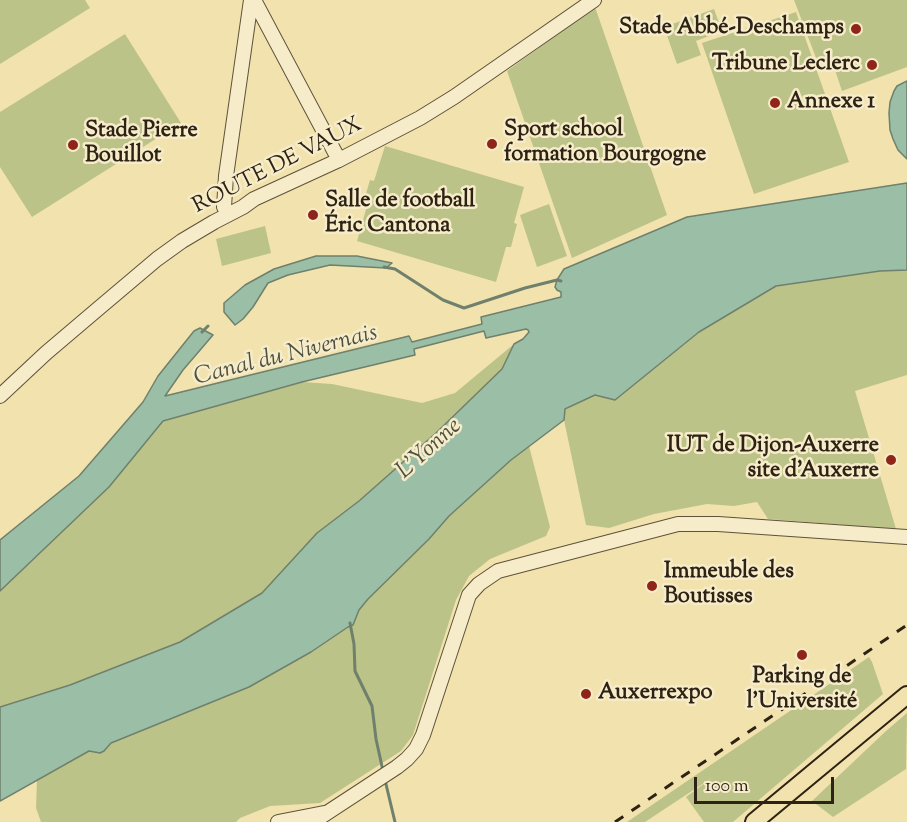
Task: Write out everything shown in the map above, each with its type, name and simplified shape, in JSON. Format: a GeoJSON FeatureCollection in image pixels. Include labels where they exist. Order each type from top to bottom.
{"type":"FeatureCollection","features":[{"type":"Feature","properties":{"kind":"main road"},"geometry":{"type":"LineString","coordinates":[[757,822],[907,695]]}},
{"type":"Feature","properties":{"kind":"street"},"geometry":{"type":"LineString","coordinates":[[252,0],[339,160]]}},
{"type":"Feature","properties":{"kind":"street"},"geometry":{"type":"LineString","coordinates":[[229,214],[224,207],[226,176],[252,0]]}},
{"type":"Feature","properties":{"kind":"street","name":"ROUTE DE VAUX"},"geometry":{"type":"LineString","coordinates":[[0,396],[46,353],[157,259],[182,241],[254,199],[394,132],[454,97],[594,0]]}},
{"type":"Feature","properties":{"kind":"street"},"geometry":{"type":"LineString","coordinates":[[313,822],[384,776],[407,759],[416,749],[423,735],[469,595],[479,584],[498,572],[678,524],[718,524],[907,537]]}},
{"type":"Feature","properties":{"kind":"street"},"geometry":{"type":"LineString","coordinates":[[278,822],[326,813]]}},
{"type":"Feature","properties":{"kind":"green space"},"geometry":{"type":"Polygon","coordinates":[[[0,0],[85,0],[90,8],[0,64],[0,0]]]}},
{"type":"Feature","properties":{"kind":"green space","name":"Stade Abbé-Deschamps"},"geometry":{"type":"Polygon","coordinates":[[[794,0],[907,0],[907,67],[842,91],[835,70],[838,69],[834,58],[818,63],[794,0]]]}},
{"type":"Feature","properties":{"kind":"green space"},"geometry":{"type":"Polygon","coordinates":[[[595,7],[667,215],[572,258],[507,71],[595,7]]]}},
{"type":"Feature","properties":{"kind":"green space"},"geometry":{"type":"Polygon","coordinates":[[[714,9],[722,31],[696,41],[701,55],[677,64],[664,27],[714,9]]]}},
{"type":"Feature","properties":{"kind":"green space","name":"Annexe 1"},"geometry":{"type":"Polygon","coordinates":[[[796,12],[849,162],[754,194],[702,43],[796,12]]]}},
{"type":"Feature","properties":{"kind":"green space","name":"Stade Pierre Bouillot"},"geometry":{"type":"Polygon","coordinates":[[[125,34],[181,123],[32,217],[0,167],[0,112],[125,34]]]}},
{"type":"Feature","properties":{"kind":"green space"},"geometry":{"type":"Polygon","coordinates":[[[385,146],[524,187],[514,223],[517,224],[511,247],[506,247],[496,282],[357,241],[367,206],[363,204],[370,180],[374,181],[385,146]]]}},
{"type":"Feature","properties":{"kind":"green space"},"geometry":{"type":"Polygon","coordinates":[[[549,204],[567,256],[537,267],[520,215],[549,204]]]}},
{"type":"Feature","properties":{"kind":"green space"},"geometry":{"type":"Polygon","coordinates":[[[265,226],[271,253],[222,266],[216,239],[265,226]]]}},
{"type":"Feature","properties":{"kind":"green space"},"geometry":{"type":"Polygon","coordinates":[[[907,270],[907,375],[855,391],[896,529],[768,519],[757,502],[734,506],[707,504],[654,514],[609,528],[586,525],[564,420],[565,410],[595,395],[615,400],[700,332],[776,286],[880,271],[907,270]]]}},
{"type":"Feature","properties":{"kind":"green space"},"geometry":{"type":"Polygon","coordinates":[[[514,344],[502,369],[436,433],[359,501],[317,533],[262,593],[180,642],[70,685],[0,707],[0,591],[109,487],[163,421],[302,382],[332,384],[422,403],[455,393],[514,344]]]}},
{"type":"Feature","properties":{"kind":"green space"},"geometry":{"type":"Polygon","coordinates":[[[529,446],[550,527],[546,536],[490,559],[469,576],[456,600],[413,735],[401,751],[320,803],[270,806],[240,818],[236,822],[41,822],[36,808],[37,780],[89,751],[104,751],[111,743],[249,687],[353,625],[359,610],[368,599],[449,516],[529,446]]]}},
{"type":"Feature","properties":{"kind":"green space"},"geometry":{"type":"Polygon","coordinates":[[[869,657],[883,694],[733,822],[704,822],[686,797],[713,777],[645,822],[627,822],[869,657]]]}},
{"type":"Feature","properties":{"kind":"green space"},"geometry":{"type":"Polygon","coordinates":[[[907,713],[906,769],[833,817],[812,801],[886,731],[907,713]]]}},
{"type":"Feature","properties":{"kind":"water"},"geometry":{"type":"Polygon","coordinates":[[[907,81],[907,159],[898,150],[893,139],[889,113],[894,91],[897,86],[907,81]]]}},
{"type":"Feature","properties":{"kind":"water","name":"L'Yonne"},"geometry":{"type":"Polygon","coordinates":[[[907,183],[907,270],[880,271],[776,286],[699,332],[615,400],[595,395],[565,409],[564,420],[511,460],[449,516],[368,599],[359,610],[353,625],[249,687],[111,743],[100,753],[89,751],[0,801],[0,707],[70,685],[180,642],[262,593],[317,533],[359,501],[436,433],[502,369],[514,344],[529,332],[526,329],[486,338],[484,331],[414,349],[415,355],[302,382],[163,421],[109,487],[0,591],[0,540],[79,476],[143,402],[158,376],[194,331],[200,328],[213,335],[183,370],[165,396],[409,336],[412,342],[482,324],[481,317],[561,297],[561,292],[555,287],[564,269],[687,217],[907,183]]]}},
{"type":"Feature","properties":{"kind":"water"},"geometry":{"type":"Polygon","coordinates":[[[316,256],[357,256],[392,263],[386,268],[330,265],[288,275],[268,283],[253,307],[235,325],[224,312],[224,303],[245,285],[274,269],[316,256]]]}},
{"type":"Feature","properties":{"kind":"waterway"},"geometry":{"type":"LineString","coordinates":[[384,267],[395,269],[443,300],[464,308],[525,288],[561,281]]}},
{"type":"Feature","properties":{"kind":"waterway"},"geometry":{"type":"LineString","coordinates":[[202,332],[208,326]]}},
{"type":"Feature","properties":{"kind":"waterway"},"geometry":{"type":"LineString","coordinates":[[350,623],[354,644],[355,671],[372,706],[383,771]]}},
{"type":"Feature","properties":{"kind":"waterway"},"geometry":{"type":"LineString","coordinates":[[385,780],[395,822]]}},
{"type":"Feature","properties":{"kind":"railway"},"geometry":{"type":"LineString","coordinates":[[615,822],[907,625]]}},
{"type":"Feature","properties":{"kind":"place","name":"Stade Abbé-Deschamps"},"geometry":{"type":"Point","coordinates":[856,29]}},
{"type":"Feature","properties":{"kind":"place","name":"Tribune Leclerc"},"geometry":{"type":"Point","coordinates":[872,65]}},
{"type":"Feature","properties":{"kind":"place","name":"Annexe 1"},"geometry":{"type":"Point","coordinates":[775,103]}},
{"type":"Feature","properties":{"kind":"place","name":"Sport school formation Bourgogne"},"geometry":{"type":"Point","coordinates":[492,144]}},
{"type":"Feature","properties":{"kind":"place","name":"Stade Pierre Bouillot"},"geometry":{"type":"Point","coordinates":[73,145]}},
{"type":"Feature","properties":{"kind":"place","name":"Salle de football Éric Cantona"},"geometry":{"type":"Point","coordinates":[313,215]}},
{"type":"Feature","properties":{"kind":"place","name":"IUT de Dijon-Auxerre site d'Auxerre"},"geometry":{"type":"Point","coordinates":[891,460]}},
{"type":"Feature","properties":{"kind":"place","name":"Immeuble des Boutisses"},"geometry":{"type":"Point","coordinates":[652,586]}},
{"type":"Feature","properties":{"kind":"place","name":"Parking de l'Université"},"geometry":{"type":"Point","coordinates":[802,655]}},
{"type":"Feature","properties":{"kind":"place","name":"Auxerrexpo"},"geometry":{"type":"Point","coordinates":[586,694]}},
{"type":"Feature","properties":{"kind":"water label","name":"Canal du Nivernais"},"geometry":{"type":"Point","coordinates":[286,357]}}]}
